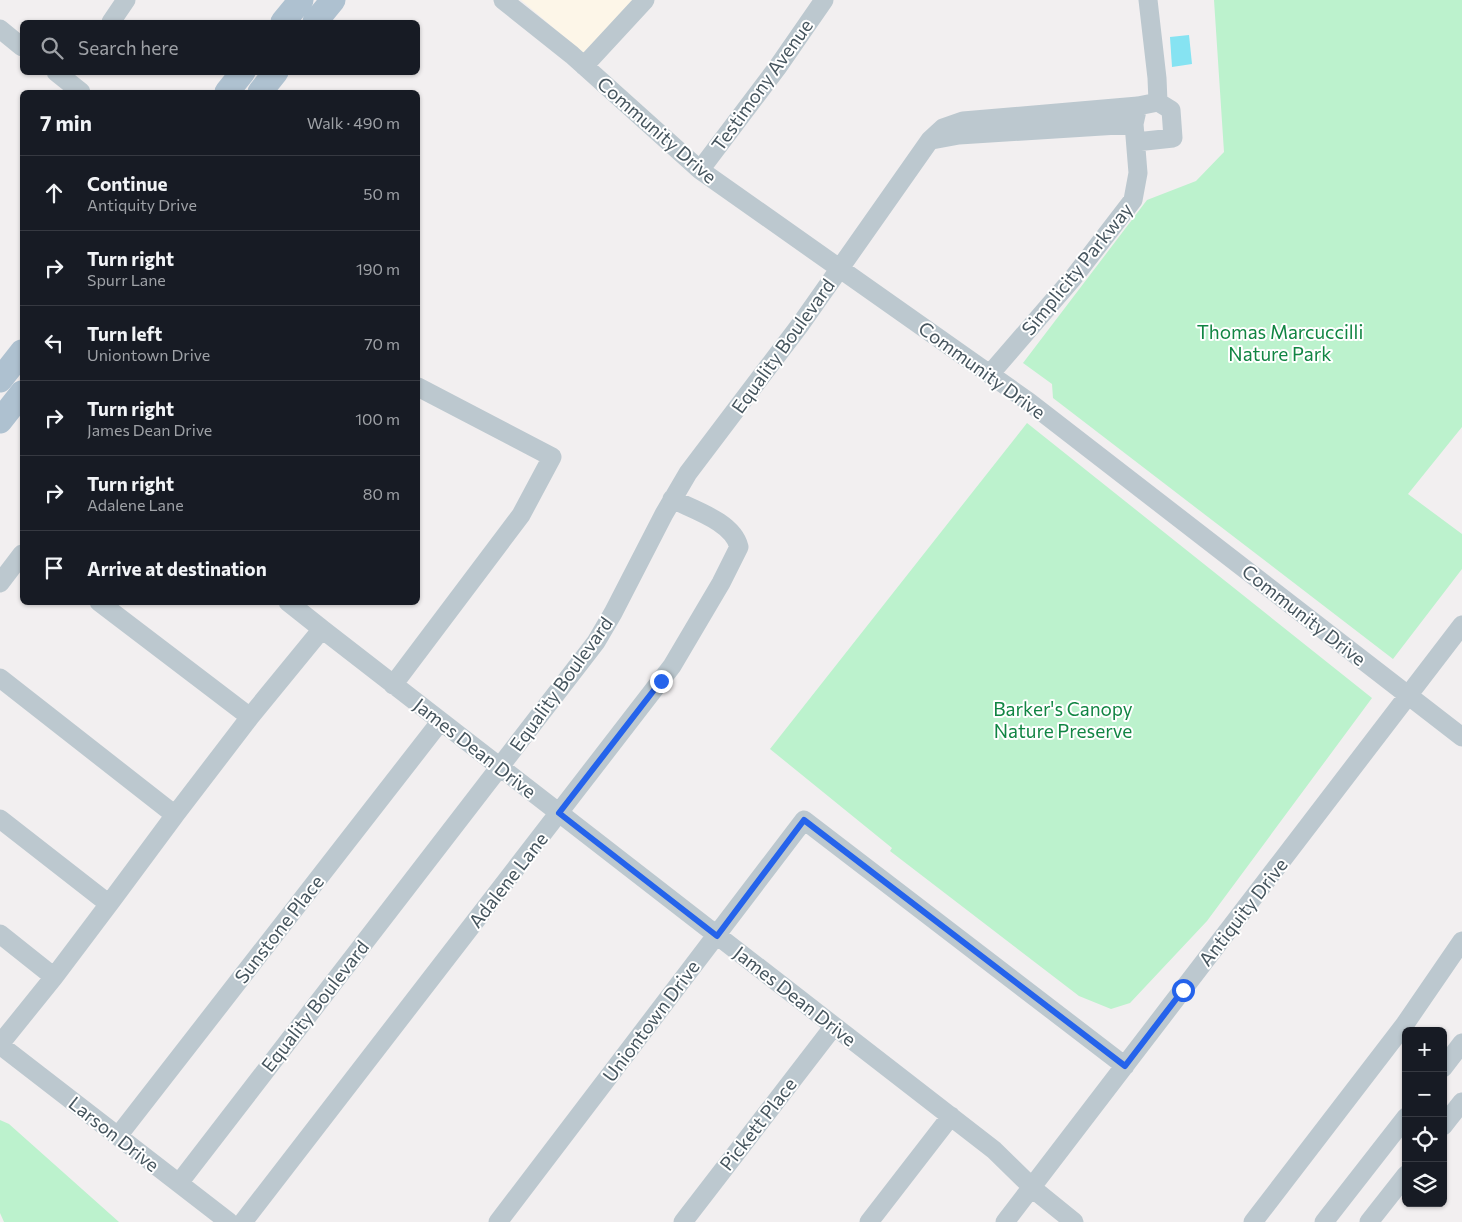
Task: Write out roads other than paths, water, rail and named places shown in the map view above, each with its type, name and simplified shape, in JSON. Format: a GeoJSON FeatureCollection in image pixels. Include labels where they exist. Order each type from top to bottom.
{"type":"FeatureCollection","features":[{"type":"Feature","properties":{"kind":"main road"},"geometry":{"type":"LineString","coordinates":[[285,20],[301,0]]}},
{"type":"Feature","properties":{"kind":"main road"},"geometry":{"type":"LineString","coordinates":[[317,20],[333,0]]}},
{"type":"Feature","properties":{"kind":"main road"},"geometry":{"type":"LineString","coordinates":[[229,90],[241,75]]}},
{"type":"Feature","properties":{"kind":"main road"},"geometry":{"type":"LineString","coordinates":[[262,90],[274,75]]}},
{"type":"Feature","properties":{"kind":"main road"},"geometry":{"type":"LineString","coordinates":[[0,380],[20,355]]}},
{"type":"Feature","properties":{"kind":"main road"},"geometry":{"type":"LineString","coordinates":[[0,422],[20,398]]}},
{"type":"Feature","properties":{"kind":"street"},"geometry":{"type":"LineString","coordinates":[[112,20],[126,0]]}},
{"type":"Feature","properties":{"kind":"street","name":"Community Drive"},"geometry":{"type":"LineString","coordinates":[[504,0],[584,66],[700,170],[1037,408],[1462,737]]}},
{"type":"Feature","properties":{"kind":"street"},"geometry":{"type":"LineString","coordinates":[[584,66],[645,0]]}},
{"type":"Feature","properties":{"kind":"street","name":"Testimony Avenue"},"geometry":{"type":"LineString","coordinates":[[700,170],[777,68],[824,0]]}},
{"type":"Feature","properties":{"kind":"street"},"geometry":{"type":"LineString","coordinates":[[1148,0],[1158,102],[1136,124],[1173,138],[1171,110],[1158,102]]}},
{"type":"Feature","properties":{"kind":"street"},"geometry":{"type":"LineString","coordinates":[[0,29],[20,45]]}},
{"type":"Feature","properties":{"kind":"street"},"geometry":{"type":"LineString","coordinates":[[65,75],[79,90]]}},
{"type":"Feature","properties":{"kind":"street","name":"Equality Boulevard"},"geometry":{"type":"LineString","coordinates":[[179,1183],[596,642],[672,499],[688,474],[839,269],[930,140],[943,128],[964,121],[1136,124]]}},
{"type":"Feature","properties":{"kind":"street","name":"Simplicity Parkway"},"geometry":{"type":"LineString","coordinates":[[990,374],[1050,305],[1129,206],[1138,183],[1136,124]]}},
{"type":"Feature","properties":{"kind":"street"},"geometry":{"type":"LineString","coordinates":[[393,685],[521,515],[552,456],[420,388]]}},
{"type":"Feature","properties":{"kind":"street","name":"Adalene Lane"},"geometry":{"type":"LineString","coordinates":[[243,1222],[672,666],[722,583],[740,547],[736,536],[724,526],[672,499]]}},
{"type":"Feature","properties":{"kind":"street"},"geometry":{"type":"LineString","coordinates":[[0,583],[20,557]]}},
{"type":"Feature","properties":{"kind":"street"},"geometry":{"type":"LineString","coordinates":[[103,605],[250,717]]}},
{"type":"Feature","properties":{"kind":"street","name":"James Dean Drive"},"geometry":{"type":"LineString","coordinates":[[292,605],[440,722],[951,1116],[994,1150],[1032,1187],[1074,1222]]}},
{"type":"Feature","properties":{"kind":"street","name":"Antiquity Drive"},"geometry":{"type":"LineString","coordinates":[[1005,1222],[1462,625]]}},
{"type":"Feature","properties":{"kind":"street"},"geometry":{"type":"LineString","coordinates":[[0,1045],[54,977],[250,717],[322,629]]}},
{"type":"Feature","properties":{"kind":"street"},"geometry":{"type":"LineString","coordinates":[[0,678],[175,815]]}},
{"type":"Feature","properties":{"kind":"street","name":"Sunstone Place"},"geometry":{"type":"LineString","coordinates":[[118,1136],[440,722]]}},
{"type":"Feature","properties":{"kind":"street"},"geometry":{"type":"LineString","coordinates":[[0,819],[109,904]]}},
{"type":"Feature","properties":{"kind":"street","name":"Uniontown Drive"},"geometry":{"type":"LineString","coordinates":[[498,1222],[804,820],[1125,1066]]}},
{"type":"Feature","properties":{"kind":"street"},"geometry":{"type":"LineString","coordinates":[[0,934],[54,977]]}},
{"type":"Feature","properties":{"kind":"street"},"geometry":{"type":"LineString","coordinates":[[1253,1222],[1405,1024],[1462,941]]}},
{"type":"Feature","properties":{"kind":"street","name":"Pickett Place"},"geometry":{"type":"LineString","coordinates":[[683,1222],[834,1026]]}},
{"type":"Feature","properties":{"kind":"street"},"geometry":{"type":"LineString","coordinates":[[1447,1063],[1462,1043]]}},
{"type":"Feature","properties":{"kind":"street","name":"Larson Drive"},"geometry":{"type":"LineString","coordinates":[[0,1045],[229,1222]]}},
{"type":"Feature","properties":{"kind":"street"},"geometry":{"type":"LineString","coordinates":[[1447,1121],[1462,1102]]}},
{"type":"Feature","properties":{"kind":"street"},"geometry":{"type":"LineString","coordinates":[[869,1222],[951,1116]]}},
{"type":"Feature","properties":{"kind":"street"},"geometry":{"type":"LineString","coordinates":[[1324,1222],[1402,1122]]}},
{"type":"Feature","properties":{"kind":"street"},"geometry":{"type":"LineString","coordinates":[[1369,1222],[1402,1179]]}},
{"type":"Feature","properties":{"kind":"water"},"geometry":{"type":"Polygon","coordinates":[[[1189,35],[1192,64],[1172,67],[1170,37],[1189,35]]]}},
{"type":"Feature","properties":{"kind":"park label","name":"Thomas Marcuccilli Nature Park"},"geometry":{"type":"Point","coordinates":[1280,343]}},
{"type":"Feature","properties":{"kind":"park label","name":"Barker's Canopy Nature Preserve"},"geometry":{"type":"Point","coordinates":[1063,720]}}]}
